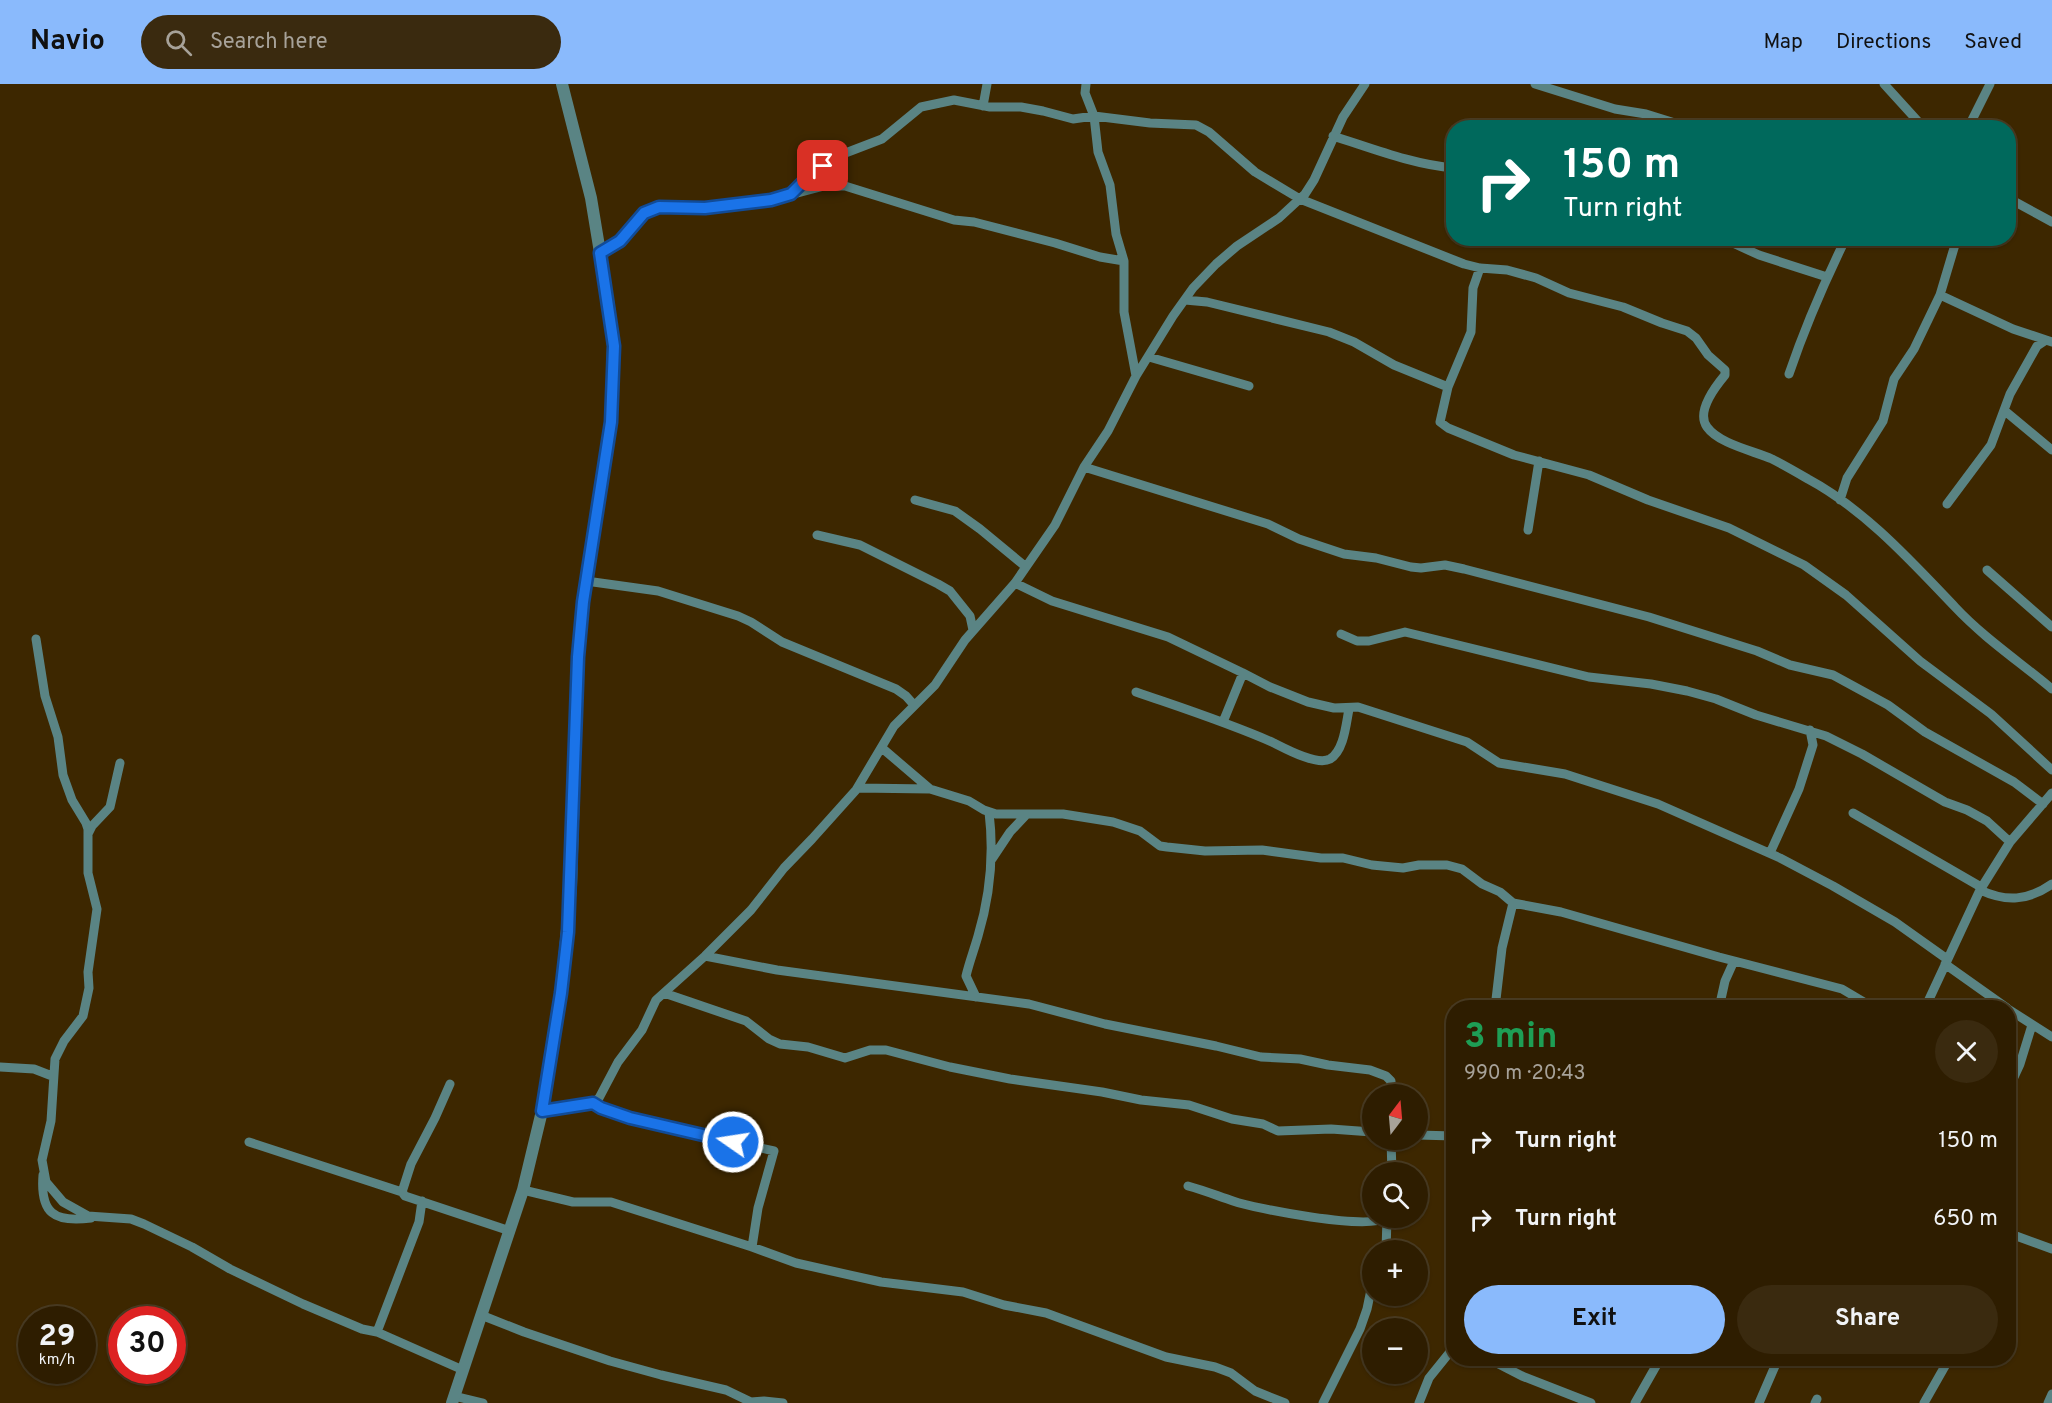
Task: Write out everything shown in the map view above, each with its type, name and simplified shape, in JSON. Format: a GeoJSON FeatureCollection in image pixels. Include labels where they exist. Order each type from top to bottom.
{"type":"FeatureCollection","features":[{"type":"Feature","properties":{"kind":"street"},"geometry":{"type":"LineString","coordinates":[[483,1403],[453,1400],[523,1190],[542,1111],[561,993],[568,932],[578,657],[586,581],[611,422],[614,346],[591,198],[562,84]]}},
{"type":"Feature","properties":{"kind":"street"},"geometry":{"type":"LineString","coordinates":[[983,106],[987,84]]}},
{"type":"Feature","properties":{"kind":"street"},"geometry":{"type":"LineString","coordinates":[[1086,84],[1085,93],[1094,117],[1098,152],[1110,185],[1116,234],[1124,261],[1124,312],[1136,376]]}},
{"type":"Feature","properties":{"kind":"street"},"geometry":{"type":"LineString","coordinates":[[542,1111],[593,1103],[599,1098],[618,1062],[642,1030],[651,1008],[751,909],[783,868],[858,788],[894,726],[935,685],[973,630],[1015,583],[1055,525],[1083,467],[1108,431],[1136,376],[1185,300],[1216,264],[1237,246],[1279,218],[1300,199],[1314,180],[1333,136],[1365,84]]}},
{"type":"Feature","properties":{"kind":"street"},"geometry":{"type":"LineString","coordinates":[[1535,84],[1615,109],[1665,120]]}},
{"type":"Feature","properties":{"kind":"street"},"geometry":{"type":"LineString","coordinates":[[1884,84],[1917,120]]}},
{"type":"Feature","properties":{"kind":"street"},"geometry":{"type":"LineString","coordinates":[[1972,120],[1990,84]]}},
{"type":"Feature","properties":{"kind":"street"},"geometry":{"type":"LineString","coordinates":[[791,194],[811,174],[835,157],[882,139],[896,130],[921,107],[954,99],[983,106],[1021,107],[1073,119],[1094,117],[1196,125],[1209,132],[1255,172],[1300,199],[1464,264],[1507,270],[1536,278],[1569,293],[1623,307],[1692,334],[1708,355],[1725,370],[1725,375],[1705,407],[1704,419],[1708,429],[1725,440],[1774,460],[1826,489],[1880,533],[1987,637],[2052,689]]}},
{"type":"Feature","properties":{"kind":"street"},"geometry":{"type":"LineString","coordinates":[[1333,136],[1446,167]]}},
{"type":"Feature","properties":{"kind":"street"},"geometry":{"type":"LineString","coordinates":[[600,253],[620,241],[644,213],[659,207],[705,208],[771,200],[824,186],[845,186],[954,220],[974,222],[1100,257],[1124,261]]}},
{"type":"Feature","properties":{"kind":"street"},"geometry":{"type":"LineString","coordinates":[[2016,202],[2052,222]]}},
{"type":"Feature","properties":{"kind":"street"},"geometry":{"type":"LineString","coordinates":[[1741,246],[1778,262],[1827,277]]}},
{"type":"Feature","properties":{"kind":"street"},"geometry":{"type":"LineString","coordinates":[[1788,374],[1805,328],[1842,246]]}},
{"type":"Feature","properties":{"kind":"street"},"geometry":{"type":"LineString","coordinates":[[1840,500],[1846,478],[1883,421],[1894,379],[1914,349],[1940,295],[1954,246]]}},
{"type":"Feature","properties":{"kind":"street"},"geometry":{"type":"LineString","coordinates":[[1480,268],[1473,288],[1471,332],[1448,387],[1440,422],[1448,428],[1490,446],[1589,475],[1648,501],[1729,528],[1804,566],[1846,595],[1920,661],[1991,714],[2052,770]]}},
{"type":"Feature","properties":{"kind":"street"},"geometry":{"type":"LineString","coordinates":[[1940,295],[2013,329],[2049,341]]}},
{"type":"Feature","properties":{"kind":"street"},"geometry":{"type":"LineString","coordinates":[[1185,300],[1207,302],[1329,332],[1354,342],[1394,365],[1448,387]]}},
{"type":"Feature","properties":{"kind":"street"},"geometry":{"type":"LineString","coordinates":[[2031,335],[2037,346]]}},
{"type":"Feature","properties":{"kind":"street"},"geometry":{"type":"LineString","coordinates":[[1947,504],[1991,445],[2010,394],[2037,346],[2049,341]]}},
{"type":"Feature","properties":{"kind":"street"},"geometry":{"type":"LineString","coordinates":[[1149,357],[1249,386]]}},
{"type":"Feature","properties":{"kind":"street"},"geometry":{"type":"LineString","coordinates":[[2005,411],[2052,450]]}},
{"type":"Feature","properties":{"kind":"street"},"geometry":{"type":"LineString","coordinates":[[1528,530],[1539,461]]}},
{"type":"Feature","properties":{"kind":"street"},"geometry":{"type":"LineString","coordinates":[[1083,467],[1268,524],[1299,539],[1344,554],[1386,560],[1411,567],[1445,565],[1464,569],[1660,620],[1757,651],[1791,665],[1833,675],[1888,705],[1925,732],[2014,782],[2043,804]]}},
{"type":"Feature","properties":{"kind":"street"},"geometry":{"type":"LineString","coordinates":[[915,500],[955,512],[980,529],[1026,567]]}},
{"type":"Feature","properties":{"kind":"street"},"geometry":{"type":"LineString","coordinates":[[817,535],[860,545],[950,591],[970,616],[973,630]]}},
{"type":"Feature","properties":{"kind":"street"},"geometry":{"type":"LineString","coordinates":[[1987,570],[2052,627]]}},
{"type":"Feature","properties":{"kind":"street"},"geometry":{"type":"LineString","coordinates":[[586,581],[658,591],[738,616],[782,642],[896,689],[914,705]]}},
{"type":"Feature","properties":{"kind":"street"},"geometry":{"type":"LineString","coordinates":[[1015,583],[1052,601],[1168,637],[1270,687],[1308,702],[1334,708],[1364,709],[1467,742],[1491,760],[1499,763],[1565,774],[1632,795],[1770,854],[1833,886],[1895,922],[1997,1000]]}},
{"type":"Feature","properties":{"kind":"street"},"geometry":{"type":"LineString","coordinates":[[970,616],[983,618]]}},
{"type":"Feature","properties":{"kind":"street"},"geometry":{"type":"LineString","coordinates":[[1341,634],[1357,641],[1369,641],[1405,632],[1411,633],[1589,677],[1687,691],[1716,699],[1756,715],[1826,735],[1945,802],[1987,821],[2010,842]]}},
{"type":"Feature","properties":{"kind":"street"},"geometry":{"type":"LineString","coordinates":[[36,639],[45,696],[58,738],[63,775],[72,800],[86,823],[88,873],[98,909],[88,972],[89,988],[83,1016],[64,1041],[55,1059],[52,1076],[51,1121],[44,1148],[42,1190],[45,1204],[54,1216],[79,1220],[96,1217]]}},
{"type":"Feature","properties":{"kind":"street"},"geometry":{"type":"LineString","coordinates":[[1223,722],[1244,673]]}},
{"type":"Feature","properties":{"kind":"street"},"geometry":{"type":"LineString","coordinates":[[1136,692],[1223,722],[1300,755],[1324,761],[1331,758],[1339,749],[1349,709]]}},
{"type":"Feature","properties":{"kind":"street"},"geometry":{"type":"LineString","coordinates":[[1770,854],[1799,789],[1813,745],[1810,730]]}},
{"type":"Feature","properties":{"kind":"street"},"geometry":{"type":"LineString","coordinates":[[1813,745],[1826,735]]}},
{"type":"Feature","properties":{"kind":"street"},"geometry":{"type":"LineString","coordinates":[[882,748],[930,789]]}},
{"type":"Feature","properties":{"kind":"street"},"geometry":{"type":"LineString","coordinates":[[88,834],[92,826],[110,807],[120,763]]}},
{"type":"Feature","properties":{"kind":"street"},"geometry":{"type":"LineString","coordinates":[[858,788],[930,789],[969,801],[989,812],[1004,815],[1063,814],[1113,822],[1140,831],[1160,846],[1167,847],[1205,851],[1262,850],[1321,858],[1343,858],[1372,865],[1403,868],[1419,865],[1447,865],[1462,869],[1514,903],[1561,912],[1842,989],[1861,1000]]}},
{"type":"Feature","properties":{"kind":"street"},"geometry":{"type":"LineString","coordinates":[[1929,1000],[1981,888],[2010,842],[2052,793]]}},
{"type":"Feature","properties":{"kind":"street"},"geometry":{"type":"LineString","coordinates":[[976,998],[966,976],[983,915],[991,861],[992,834],[989,812]]}},
{"type":"Feature","properties":{"kind":"street"},"geometry":{"type":"LineString","coordinates":[[1853,813],[1995,897],[2021,898],[2044,890],[2052,884]]}},
{"type":"Feature","properties":{"kind":"street"},"geometry":{"type":"LineString","coordinates":[[991,861],[1010,832],[1027,814]]}},
{"type":"Feature","properties":{"kind":"street"},"geometry":{"type":"LineString","coordinates":[[1497,1000],[1502,948],[1514,903]]}},
{"type":"Feature","properties":{"kind":"street"},"geometry":{"type":"LineString","coordinates":[[705,956],[777,970],[1029,1004],[1105,1024],[1216,1046],[1262,1058],[1300,1059],[1370,1070],[1386,1076],[1391,1084]]}},
{"type":"Feature","properties":{"kind":"street"},"geometry":{"type":"LineString","coordinates":[[1721,1000],[1725,981],[1734,961]]}},
{"type":"Feature","properties":{"kind":"street"},"geometry":{"type":"LineString","coordinates":[[664,993],[746,1021],[769,1039],[780,1044],[808,1047],[845,1058],[870,1050],[886,1050],[950,1067],[1010,1079],[1141,1100],[1189,1105],[1232,1119],[1263,1124],[1278,1131],[1331,1129],[1362,1131]]}},
{"type":"Feature","properties":{"kind":"street"},"geometry":{"type":"LineString","coordinates":[[2016,1014],[2052,1036]]}},
{"type":"Feature","properties":{"kind":"street"},"geometry":{"type":"LineString","coordinates":[[2016,1073],[2032,1025]]}},
{"type":"Feature","properties":{"kind":"street"},"geometry":{"type":"LineString","coordinates":[[0,1067],[34,1069],[54,1066]]}},
{"type":"Feature","properties":{"kind":"street"},"geometry":{"type":"LineString","coordinates":[[34,1069],[52,1076]]}},
{"type":"Feature","properties":{"kind":"street"},"geometry":{"type":"LineString","coordinates":[[402,1192],[411,1164],[450,1084]]}},
{"type":"Feature","properties":{"kind":"street"},"geometry":{"type":"LineString","coordinates":[[593,1103],[630,1118],[774,1151],[758,1208],[753,1247]]}},
{"type":"Feature","properties":{"kind":"street"},"geometry":{"type":"LineString","coordinates":[[1428,1135],[1446,1136]]}},
{"type":"Feature","properties":{"kind":"street"},"geometry":{"type":"LineString","coordinates":[[249,1142],[402,1192],[405,1196],[510,1232]]}},
{"type":"Feature","properties":{"kind":"street"},"geometry":{"type":"LineString","coordinates":[[43,1172],[51,1190],[63,1202],[87,1216],[130,1219],[144,1224],[303,1304],[362,1329],[377,1332],[463,1370]]}},
{"type":"Feature","properties":{"kind":"street"},"geometry":{"type":"LineString","coordinates":[[1188,1186],[1233,1201],[1268,1209],[1330,1219],[1362,1219]]}},
{"type":"Feature","properties":{"kind":"street"},"geometry":{"type":"LineString","coordinates":[[523,1190],[573,1202],[611,1202],[796,1263],[881,1282],[963,1292],[1004,1305],[1046,1313],[1166,1357],[1215,1367],[1231,1373],[1255,1391],[1285,1403]]}},
{"type":"Feature","properties":{"kind":"street"},"geometry":{"type":"LineString","coordinates":[[377,1332],[419,1222],[422,1201]]}},
{"type":"Feature","properties":{"kind":"street"},"geometry":{"type":"LineString","coordinates":[[2016,1236],[2052,1250]]}},
{"type":"Feature","properties":{"kind":"street"},"geometry":{"type":"LineString","coordinates":[[1323,1403],[1360,1329],[1368,1306]]}},
{"type":"Feature","properties":{"kind":"street"},"geometry":{"type":"LineString","coordinates":[[481,1315],[610,1361],[726,1390],[751,1402],[783,1403]]}},
{"type":"Feature","properties":{"kind":"street"},"geometry":{"type":"LineString","coordinates":[[1419,1403],[1429,1378],[1446,1357]]}},
{"type":"Feature","properties":{"kind":"street"},"geometry":{"type":"LineString","coordinates":[[1503,1366],[1591,1403]]}},
{"type":"Feature","properties":{"kind":"street"},"geometry":{"type":"LineString","coordinates":[[1635,1403],[1656,1366]]}},
{"type":"Feature","properties":{"kind":"street"},"geometry":{"type":"LineString","coordinates":[[1759,1403],[1775,1366]]}},
{"type":"Feature","properties":{"kind":"street"},"geometry":{"type":"LineString","coordinates":[[1924,1403],[1945,1366]]}},
{"type":"Feature","properties":{"kind":"street"},"geometry":{"type":"LineString","coordinates":[[2048,1403],[2052,1394]]}},
{"type":"Feature","properties":{"kind":"route"},"geometry":{"type":"LineString","coordinates":[[733,1142],[630,1118],[593,1103],[542,1111],[561,993],[568,932],[578,657],[583,602],[611,422],[614,346],[600,253],[620,241],[644,213],[659,207],[705,208],[771,200],[791,194],[811,174],[823,166]]}}]}
